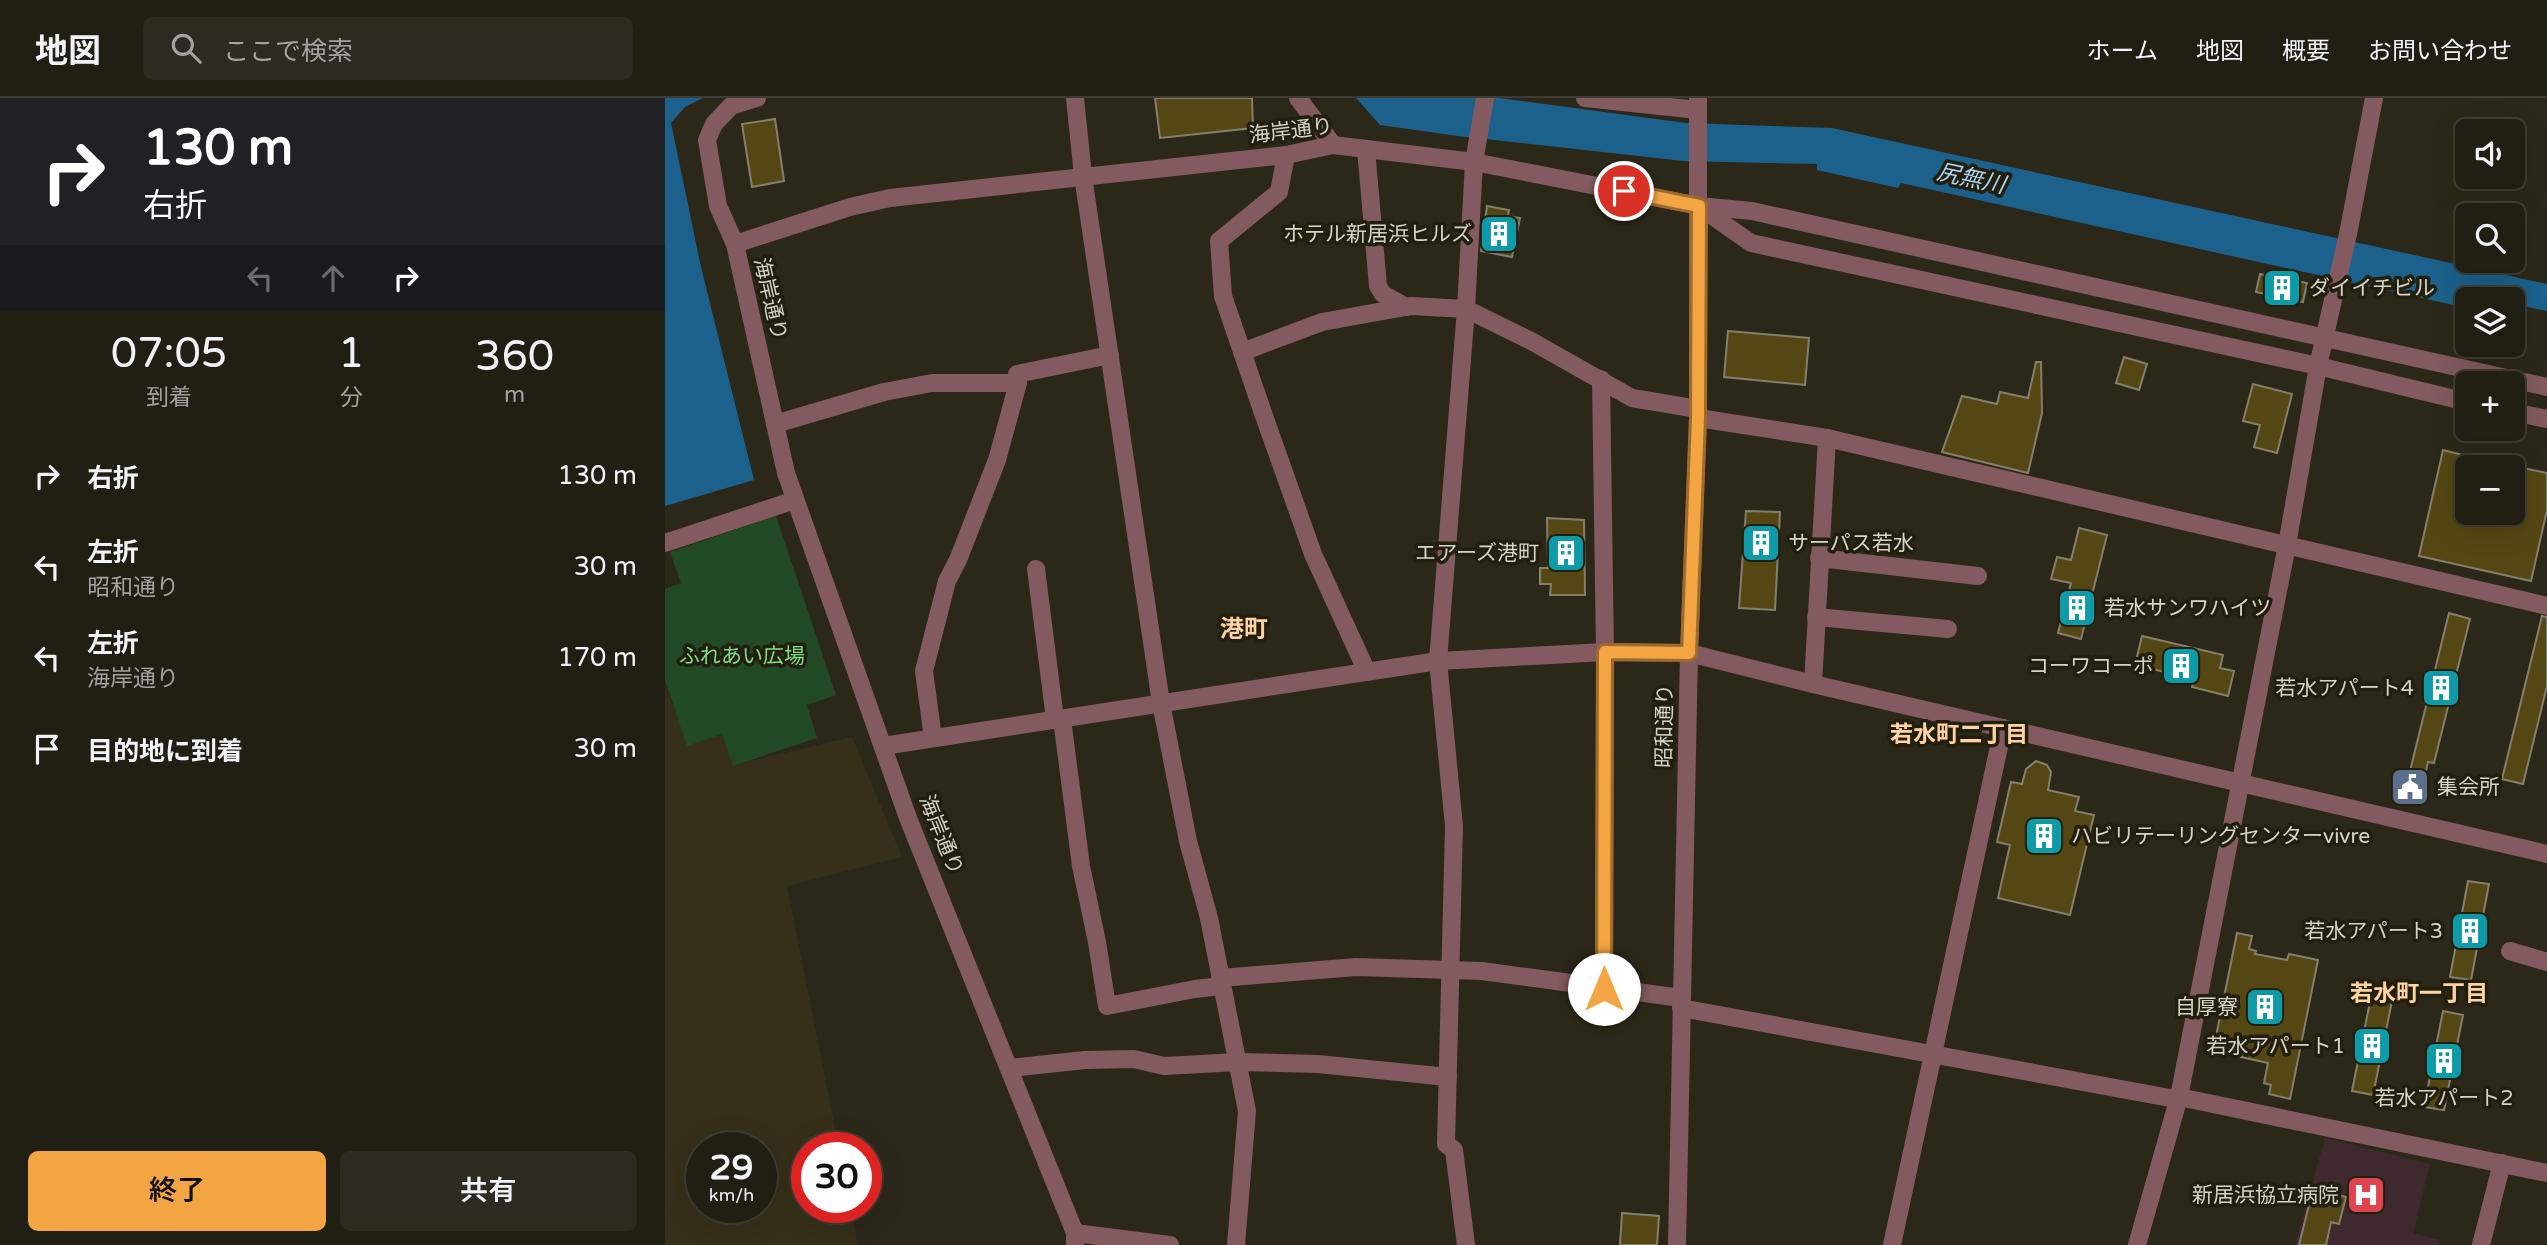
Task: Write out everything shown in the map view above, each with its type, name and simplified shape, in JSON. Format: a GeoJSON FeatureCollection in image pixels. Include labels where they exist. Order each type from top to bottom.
{"type":"FeatureCollection","features":[{"type":"Feature","properties":{"kind":"street"},"geometry":{"type":"LineString","coordinates":[[735,244],[718,206],[707,141],[714,124],[731,106],[757,98]]}},
{"type":"Feature","properties":{"kind":"street"},"geometry":{"type":"LineString","coordinates":[[1075,98],[1083,176],[1161,703],[1188,841],[1209,918],[1247,1111],[1236,1245]]}},
{"type":"Feature","properties":{"kind":"street"},"geometry":{"type":"LineString","coordinates":[[1299,98],[1333,145]]}},
{"type":"Feature","properties":{"kind":"street"},"geometry":{"type":"LineString","coordinates":[[1466,1245],[1454,1150],[1445,1144],[1454,826],[1438,661],[1466,309],[1474,162],[1485,98]]}},
{"type":"Feature","properties":{"kind":"street"},"geometry":{"type":"LineString","coordinates":[[1585,98],[1698,109]]}},
{"type":"Feature","properties":{"kind":"street"},"geometry":{"type":"LineString","coordinates":[[2137,1245],[2179,1097],[2287,545],[2318,366],[2348,234],[2374,98]]}},
{"type":"Feature","properties":{"kind":"street","name":"昭和通り"},"geometry":{"type":"LineString","coordinates":[[1677,1245],[1689,653],[1698,414],[1698,109]]}},
{"type":"Feature","properties":{"kind":"street","name":"海岸通り"},"geometry":{"type":"LineString","coordinates":[[1075,1239],[1010,1068],[908,818],[795,500],[786,473],[735,244],[850,207],[890,198],[1286,155],[1333,145],[1474,162],[1699,206],[1752,211],[2547,387]]}},
{"type":"Feature","properties":{"kind":"street"},"geometry":{"type":"LineString","coordinates":[[1366,149],[1378,286],[1383,294],[1406,307]]}},
{"type":"Feature","properties":{"kind":"street"},"geometry":{"type":"LineString","coordinates":[[1286,155],[1279,192],[1219,241],[1223,296],[1313,554],[1367,672]]}},
{"type":"Feature","properties":{"kind":"street"},"geometry":{"type":"LineString","coordinates":[[1699,206],[1751,243],[2318,366],[2455,399]]}},
{"type":"Feature","properties":{"kind":"street"},"geometry":{"type":"LineString","coordinates":[[1242,352],[1322,322],[1406,307],[1466,309],[1533,342],[1632,398],[1698,414],[1827,438],[2547,606]]}},
{"type":"Feature","properties":{"kind":"street"},"geometry":{"type":"LineString","coordinates":[[933,738],[924,671],[947,580],[958,560],[997,460],[1018,383],[1017,374],[1110,355]]}},
{"type":"Feature","properties":{"kind":"street"},"geometry":{"type":"LineString","coordinates":[[1601,379],[1605,652],[1604,989]]}},
{"type":"Feature","properties":{"kind":"street"},"geometry":{"type":"LineString","coordinates":[[775,424],[884,392],[932,383],[1018,383]]}},
{"type":"Feature","properties":{"kind":"street"},"geometry":{"type":"LineString","coordinates":[[2525,414],[2547,419]]}},
{"type":"Feature","properties":{"kind":"street"},"geometry":{"type":"LineString","coordinates":[[1813,684],[1827,438]]}},
{"type":"Feature","properties":{"kind":"street"},"geometry":{"type":"LineString","coordinates":[[665,543],[795,500]]}},
{"type":"Feature","properties":{"kind":"street"},"geometry":{"type":"LineString","coordinates":[[1819,558],[1978,576]]}},
{"type":"Feature","properties":{"kind":"street"},"geometry":{"type":"LineString","coordinates":[[1036,569],[1081,866],[1107,1006],[1221,982],[1356,967],[1482,971],[1604,989],[1931,1054],[2170,1098],[2179,1097],[2547,1173]]}},
{"type":"Feature","properties":{"kind":"street"},"geometry":{"type":"LineString","coordinates":[[1816,617],[1948,629]]}},
{"type":"Feature","properties":{"kind":"street"},"geometry":{"type":"LineString","coordinates":[[883,746],[1438,661],[1605,652],[1689,653],[2547,854]]}},
{"type":"Feature","properties":{"kind":"street"},"geometry":{"type":"LineString","coordinates":[[1892,1245],[2003,728]]}},
{"type":"Feature","properties":{"kind":"street"},"geometry":{"type":"LineString","coordinates":[[2510,951],[2547,962]]}},
{"type":"Feature","properties":{"kind":"street"},"geometry":{"type":"LineString","coordinates":[[1010,1068],[1085,1060],[1134,1059],[1164,1066],[1238,1062],[1318,1063],[1448,1077]]}},
{"type":"Feature","properties":{"kind":"street"},"geometry":{"type":"LineString","coordinates":[[2480,1245],[2502,1163]]}},
{"type":"Feature","properties":{"kind":"street"},"geometry":{"type":"LineString","coordinates":[[1075,1239],[1170,1245]]}},
{"type":"Feature","properties":{"kind":"shaded area"},"geometry":{"type":"Polygon","coordinates":[[[665,686],[688,743],[722,734],[734,765],[852,737],[902,857],[787,886],[836,1132],[791,1132],[791,1223],[853,1223],[858,1245],[665,1245],[665,686]]]}},
{"type":"Feature","properties":{"kind":"shaded area","name":"新居浜協立病院"},"geometry":{"type":"Polygon","coordinates":[[[2325,1138],[2430,1164],[2413,1233],[2440,1240],[2439,1245],[2295,1245],[2325,1138]]]}},
{"type":"Feature","properties":{"kind":"green space","name":"ふれあい広場"},"geometry":{"type":"Polygon","coordinates":[[[776,516],[836,695],[807,705],[817,738],[733,766],[722,734],[687,746],[665,680],[665,589],[681,583],[670,552],[776,516]]]}},
{"type":"Feature","properties":{"kind":"water"},"geometry":{"type":"Polygon","coordinates":[[[665,98],[703,98],[685,107],[671,123],[701,267],[754,480],[665,506],[665,98]]]}},
{"type":"Feature","properties":{"kind":"water","name":"尻無川"},"geometry":{"type":"Polygon","coordinates":[[[1356,98],[1499,98],[1686,123],[1832,128],[2455,264],[2455,273],[2497,273],[2547,284],[2547,311],[2525,306],[2525,287],[2455,287],[2455,305],[1901,183],[1898,188],[1817,170],[1817,164],[1683,161],[1380,125],[1356,98]]]}},
{"type":"Feature","properties":{"kind":"building"},"geometry":{"type":"Polygon","coordinates":[[[1155,98],[1252,98],[1253,128],[1160,138],[1155,98]]]}},
{"type":"Feature","properties":{"kind":"building"},"geometry":{"type":"Polygon","coordinates":[[[775,119],[784,181],[752,187],[742,124],[775,119]]]}},
{"type":"Feature","properties":{"kind":"building","name":"ホテル新居浜ヒルズ"},"geometry":{"type":"Polygon","coordinates":[[[1487,206],[1509,210],[1508,216],[1520,218],[1512,257],[1481,251],[1487,206]]]}},
{"type":"Feature","properties":{"kind":"building","name":"ダイイチビル"},"geometry":{"type":"Polygon","coordinates":[[[2260,274],[2307,283],[2303,302],[2256,292],[2260,274]]]}},
{"type":"Feature","properties":{"kind":"building"},"geometry":{"type":"Polygon","coordinates":[[[1728,331],[1809,338],[1805,385],[1724,377],[1728,331]]]}},
{"type":"Feature","properties":{"kind":"building"},"geometry":{"type":"Polygon","coordinates":[[[2124,357],[2147,364],[2139,390],[2116,383],[2124,357]]]}},
{"type":"Feature","properties":{"kind":"building"},"geometry":{"type":"Polygon","coordinates":[[[2036,362],[2041,362],[2042,413],[2028,473],[1942,452],[1962,396],[1997,404],[2000,392],[2028,398],[2036,362]]]}},
{"type":"Feature","properties":{"kind":"building"},"geometry":{"type":"Polygon","coordinates":[[[2253,384],[2292,394],[2277,453],[2254,447],[2260,425],[2243,421],[2253,384]]]}},
{"type":"Feature","properties":{"kind":"building"},"geometry":{"type":"Polygon","coordinates":[[[2443,450],[2463,455],[2455,455],[2455,525],[2525,525],[2525,468],[2547,473],[2547,510],[2531,581],[2419,556],[2443,450]]]}},
{"type":"Feature","properties":{"kind":"building","name":"サーパス若水"},"geometry":{"type":"Polygon","coordinates":[[[1746,511],[1780,512],[1775,610],[1739,608],[1746,511]]]}},
{"type":"Feature","properties":{"kind":"building","name":"エアーズ港町"},"geometry":{"type":"Polygon","coordinates":[[[1547,518],[1584,520],[1585,595],[1550,595],[1551,584],[1540,584],[1540,568],[1548,568],[1547,518]]]}},
{"type":"Feature","properties":{"kind":"building","name":"若水サンワハイツ"},"geometry":{"type":"Polygon","coordinates":[[[2079,528],[2107,535],[2081,639],[2058,633],[2071,583],[2051,579],[2057,557],[2071,560],[2079,528]]]}},
{"type":"Feature","properties":{"kind":"building","name":"若水アパート4"},"geometry":{"type":"Polygon","coordinates":[[[2449,613],[2470,619],[2434,763],[2428,762],[2419,801],[2395,795],[2400,772],[2409,775],[2449,613]]]}},
{"type":"Feature","properties":{"kind":"building"},"geometry":{"type":"Polygon","coordinates":[[[2542,616],[2547,617],[2547,686],[2523,784],[2502,779],[2542,616]]]}},
{"type":"Feature","properties":{"kind":"building","name":"コーワコーポ"},"geometry":{"type":"Polygon","coordinates":[[[2142,636],[2223,655],[2220,668],[2234,671],[2228,696],[2192,687],[2194,679],[2135,665],[2142,636]]]}},
{"type":"Feature","properties":{"kind":"building","name":"ハビリテーリングセンターvivre"},"geometry":{"type":"Polygon","coordinates":[[[2036,761],[2047,765],[2051,772],[2048,790],[2079,797],[2075,811],[2094,815],[2070,915],[1998,898],[2010,845],[1997,842],[2011,782],[2022,784],[2026,769],[2036,761]]]}},
{"type":"Feature","properties":{"kind":"building","name":"若水アパート3"},"geometry":{"type":"Polygon","coordinates":[[[2468,881],[2489,884],[2471,980],[2450,977],[2468,881]]]}},
{"type":"Feature","properties":{"kind":"building","name":"自厚寮"},"geometry":{"type":"Polygon","coordinates":[[[2237,933],[2252,936],[2249,949],[2256,951],[2255,954],[2287,960],[2289,954],[2318,960],[2290,1099],[2269,1094],[2271,1085],[2264,1083],[2268,1063],[2213,1051],[2237,933]]]}},
{"type":"Feature","properties":{"kind":"building","name":"若水アパート1"},"geometry":{"type":"Polygon","coordinates":[[[2371,997],[2392,1001],[2373,1095],[2352,1091],[2371,997]]]}},
{"type":"Feature","properties":{"kind":"building","name":"若水アパート2"},"geometry":{"type":"Polygon","coordinates":[[[2443,1011],[2463,1015],[2444,1110],[2424,1107],[2443,1011]]]}},
{"type":"Feature","properties":{"kind":"building"},"geometry":{"type":"Polygon","coordinates":[[[2313,1189],[2346,1197],[2339,1224],[2331,1222],[2326,1245],[2299,1245],[2313,1189]]]}},
{"type":"Feature","properties":{"kind":"building"},"geometry":{"type":"Polygon","coordinates":[[[1622,1213],[1659,1216],[1657,1245],[1620,1245],[1622,1213]]]}},
{"type":"Feature","properties":{"kind":"place","name":"ホテル新居浜ヒルズ"},"geometry":{"type":"Point","coordinates":[1499,234]}},
{"type":"Feature","properties":{"kind":"place","name":"ダイイチビル"},"geometry":{"type":"Point","coordinates":[2282,288]}},
{"type":"Feature","properties":{"kind":"place","name":"サーパス若水"},"geometry":{"type":"Point","coordinates":[1761,543]}},
{"type":"Feature","properties":{"kind":"place","name":"エアーズ港町"},"geometry":{"type":"Point","coordinates":[1566,553]}},
{"type":"Feature","properties":{"kind":"place","name":"若水サンワハイツ"},"geometry":{"type":"Point","coordinates":[2077,608]}},
{"type":"Feature","properties":{"kind":"place","name":"コーワコーポ"},"geometry":{"type":"Point","coordinates":[2181,666]}},
{"type":"Feature","properties":{"kind":"place","name":"若水アパート4"},"geometry":{"type":"Point","coordinates":[2441,688]}},
{"type":"Feature","properties":{"kind":"place","name":"集会所"},"geometry":{"type":"Point","coordinates":[2410,787]}},
{"type":"Feature","properties":{"kind":"place","name":"ハビリテーリングセンターvivre"},"geometry":{"type":"Point","coordinates":[2044,836]}},
{"type":"Feature","properties":{"kind":"place","name":"若水アパート3"},"geometry":{"type":"Point","coordinates":[2470,931]}},
{"type":"Feature","properties":{"kind":"place","name":"自厚寮"},"geometry":{"type":"Point","coordinates":[2265,1007]}},
{"type":"Feature","properties":{"kind":"place","name":"若水アパート1"},"geometry":{"type":"Point","coordinates":[2372,1046]}},
{"type":"Feature","properties":{"kind":"place","name":"若水アパート2"},"geometry":{"type":"Point","coordinates":[2444,1061]}},
{"type":"Feature","properties":{"kind":"place","name":"新居浜協立病院"},"geometry":{"type":"Point","coordinates":[2366,1195]}},
{"type":"Feature","properties":{"kind":"district","name":"港町"},"geometry":{"type":"Point","coordinates":[1244,629]}},
{"type":"Feature","properties":{"kind":"district","name":"若水町二丁目"},"geometry":{"type":"Point","coordinates":[1959,735]}},
{"type":"Feature","properties":{"kind":"district","name":"若水町一丁目"},"geometry":{"type":"Point","coordinates":[2419,994]}},
{"type":"Feature","properties":{"kind":"route"},"geometry":{"type":"LineString","coordinates":[[1604,989],[1605,652],[1689,653],[1698,418],[1699,206],[1624,191]]}}]}
